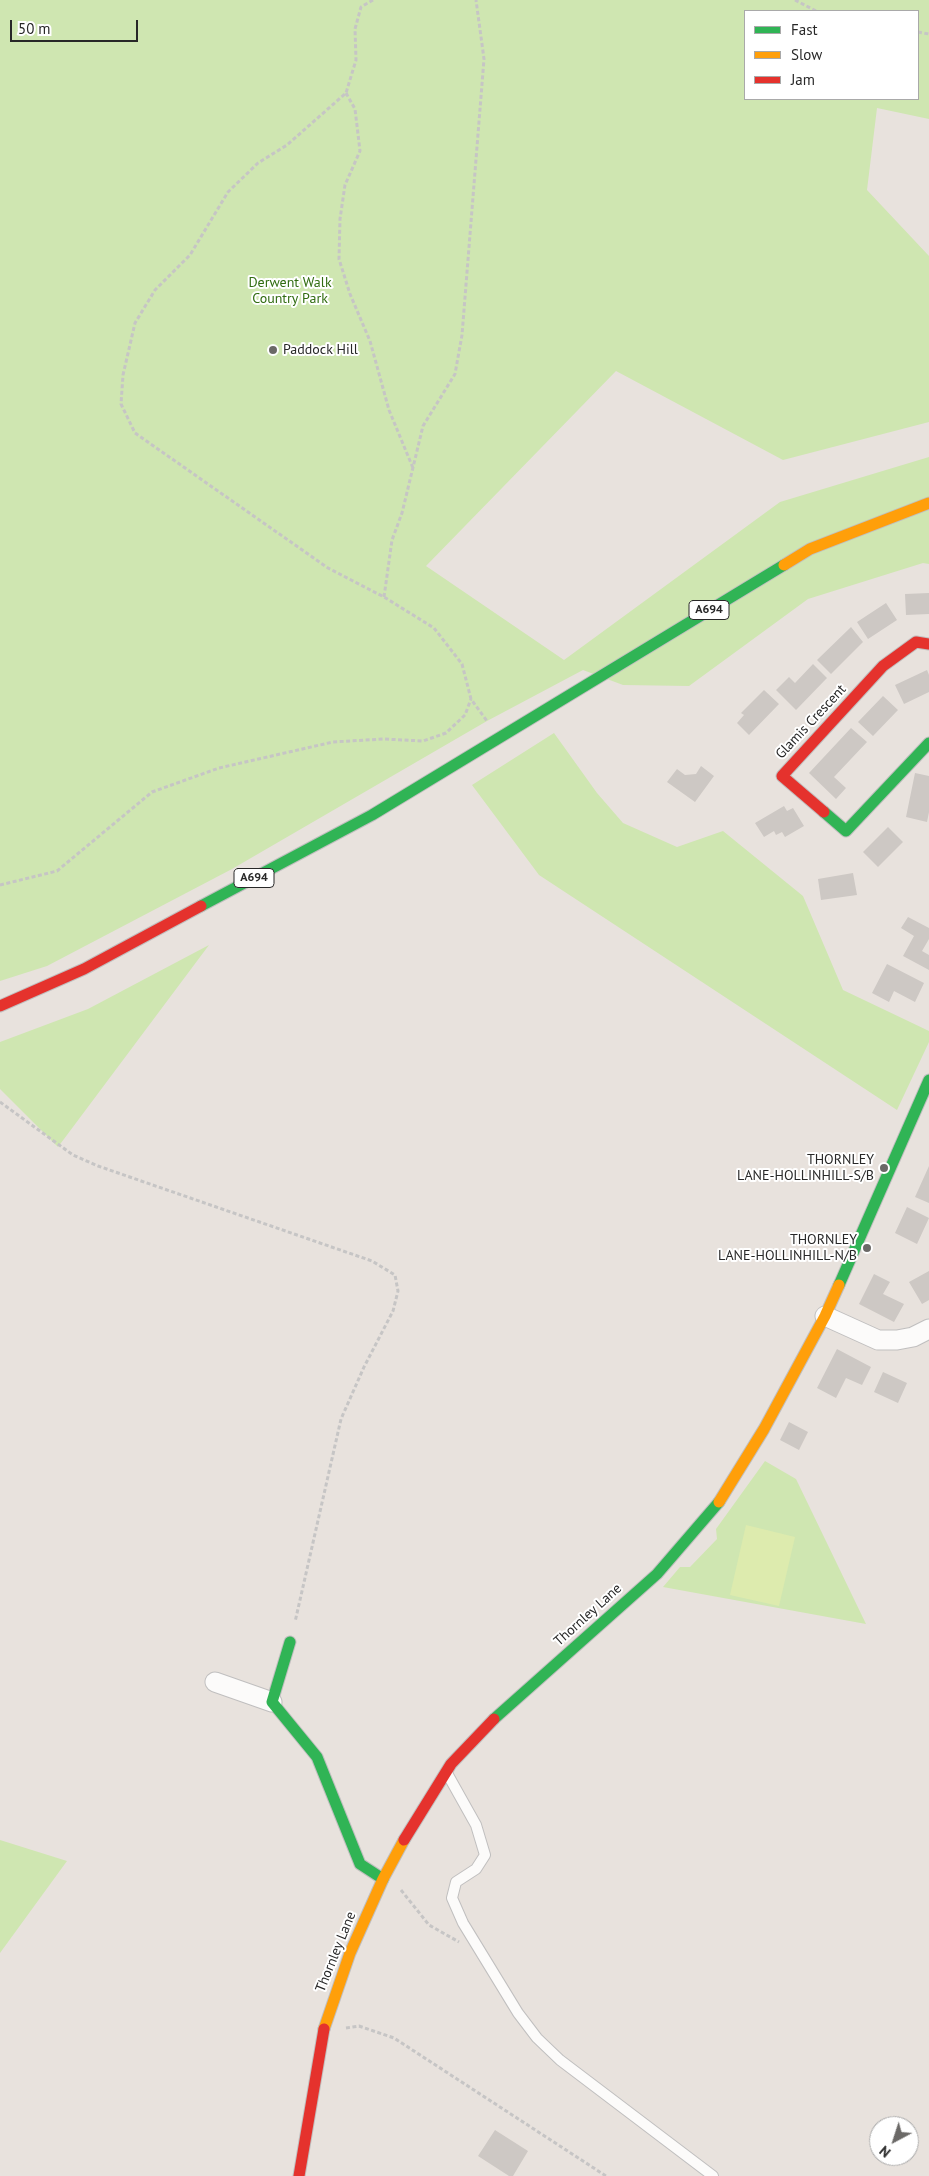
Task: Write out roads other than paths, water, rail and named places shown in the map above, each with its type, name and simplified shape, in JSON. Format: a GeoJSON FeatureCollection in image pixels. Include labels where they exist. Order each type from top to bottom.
{"type":"FeatureCollection","features":[{"type":"Feature","properties":{"kind":"street","name":"A694"},"geometry":{"type":"LineString","coordinates":[[0,1006],[84,970],[372,815],[810,549],[929,503]]}},
{"type":"Feature","properties":{"kind":"street","name":"Glamis Crescent"},"geometry":{"type":"LineString","coordinates":[[929,644],[916,642],[883,666],[782,776],[846,831],[929,743]]}},
{"type":"Feature","properties":{"kind":"street","name":"Thornley Lane"},"geometry":{"type":"LineString","coordinates":[[299,2176],[324,2026],[350,1953],[383,1879],[404,1840],[451,1764],[505,1708],[657,1574],[714,1509],[764,1429],[825,1316],[929,1080]]}},
{"type":"Feature","properties":{"kind":"street"},"geometry":{"type":"LineString","coordinates":[[825,1316],[878,1340],[897,1340],[913,1337],[929,1329]]}},
{"type":"Feature","properties":{"kind":"street"},"geometry":{"type":"LineString","coordinates":[[272,1702],[290,1642]]}},
{"type":"Feature","properties":{"kind":"street"},"geometry":{"type":"LineString","coordinates":[[215,1682],[272,1702],[317,1757],[360,1864],[383,1879]]}},
{"type":"Feature","properties":{"kind":"lane"},"geometry":{"type":"LineString","coordinates":[[446,1772],[476,1825],[485,1855],[476,1869],[456,1882],[452,1898],[482,1955],[518,2013],[538,2038],[560,2060],[713,2176]]}},
{"type":"Feature","properties":{"kind":"place","name":"Paddock Hill"},"geometry":{"type":"Point","coordinates":[273,350]}},
{"type":"Feature","properties":{"kind":"place","name":"THORNLEY LANE-HOLLINHILL-S/B"},"geometry":{"type":"Point","coordinates":[884,1168]}},
{"type":"Feature","properties":{"kind":"place","name":"THORNLEY LANE-HOLLINHILL-N/B"},"geometry":{"type":"Point","coordinates":[867,1248]}},
{"type":"Feature","properties":{"kind":"park label","name":"Derwent Walk Country Park"},"geometry":{"type":"Point","coordinates":[290,292]}}]}
